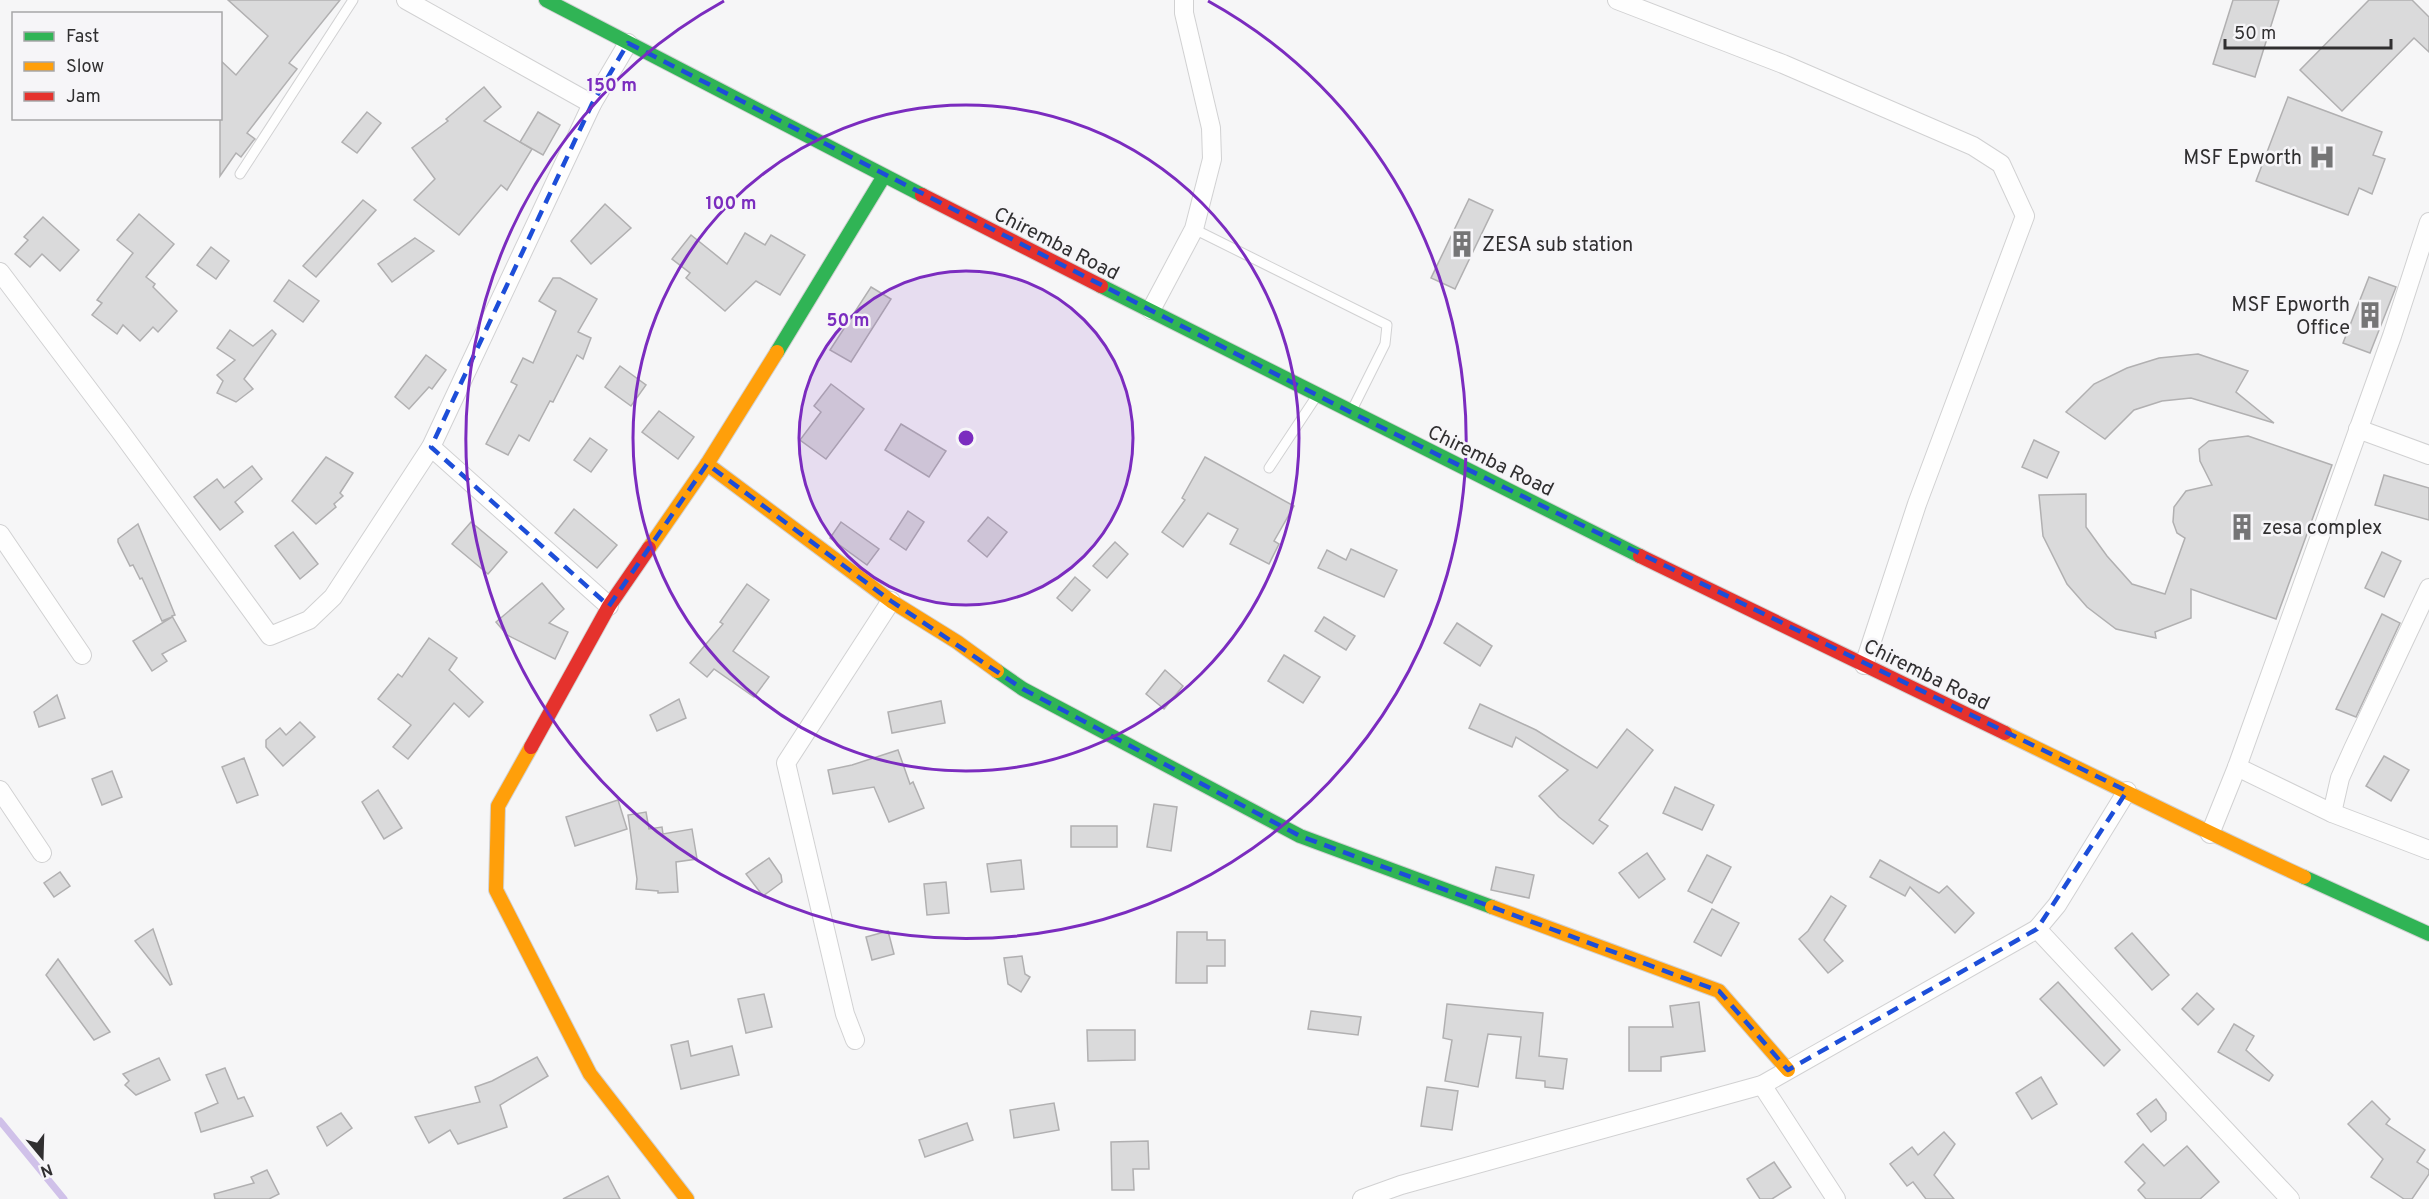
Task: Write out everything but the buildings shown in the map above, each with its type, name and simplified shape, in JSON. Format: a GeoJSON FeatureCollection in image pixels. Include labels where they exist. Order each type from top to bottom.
{"type":"FeatureCollection","features":[{"type":"Feature","properties":{"kind":"street"},"geometry":{"type":"LineString","coordinates":[[406,0],[592,104]]}},
{"type":"Feature","properties":{"kind":"street","name":"Chiremba Road"},"geometry":{"type":"LineString","coordinates":[[546,0],[884,176],[1350,412],[1864,665],[2127,791],[2210,834],[2429,934]]}},
{"type":"Feature","properties":{"kind":"street"},"geometry":{"type":"LineString","coordinates":[[1151,310],[1194,229],[1212,159],[1211,128],[1184,13],[1184,0]]}},
{"type":"Feature","properties":{"kind":"street"},"geometry":{"type":"LineString","coordinates":[[1617,0],[1783,64],[1973,146],[2001,164],[2025,216],[1917,504],[1864,665]]}},
{"type":"Feature","properties":{"kind":"street"},"geometry":{"type":"LineString","coordinates":[[0,272],[270,636],[309,620],[333,597],[431,447],[592,104],[628,43]]}},
{"type":"Feature","properties":{"kind":"street"},"geometry":{"type":"LineString","coordinates":[[687,1199],[590,1074],[496,890],[498,806],[609,606],[707,464],[884,176]]}},
{"type":"Feature","properties":{"kind":"street"},"geometry":{"type":"LineString","coordinates":[[2210,834],[2237,767],[2392,336],[2429,222]]}},
{"type":"Feature","properties":{"kind":"street"},"geometry":{"type":"LineString","coordinates":[[2358,429],[2429,455]]}},
{"type":"Feature","properties":{"kind":"street"},"geometry":{"type":"LineString","coordinates":[[431,447],[609,606]]}},
{"type":"Feature","properties":{"kind":"street"},"geometry":{"type":"LineString","coordinates":[[707,464],[891,601],[957,642],[1023,688],[1300,836],[1719,991],[1788,1070]]}},
{"type":"Feature","properties":{"kind":"street"},"geometry":{"type":"LineString","coordinates":[[0,534],[82,655]]}},
{"type":"Feature","properties":{"kind":"street"},"geometry":{"type":"LineString","coordinates":[[2332,813],[2340,778],[2429,588]]}},
{"type":"Feature","properties":{"kind":"street"},"geometry":{"type":"LineString","coordinates":[[855,1040],[845,1014],[786,764],[891,601]]}},
{"type":"Feature","properties":{"kind":"street"},"geometry":{"type":"LineString","coordinates":[[2237,767],[2332,813],[2429,850]]}},
{"type":"Feature","properties":{"kind":"street"},"geometry":{"type":"LineString","coordinates":[[0,790],[42,852]]}},
{"type":"Feature","properties":{"kind":"street"},"geometry":{"type":"LineString","coordinates":[[1362,1199],[1403,1192],[1762,1085],[2037,930],[2056,905],[2127,791]]}},
{"type":"Feature","properties":{"kind":"street"},"geometry":{"type":"LineString","coordinates":[[2037,930],[2290,1199]]}},
{"type":"Feature","properties":{"kind":"street"},"geometry":{"type":"LineString","coordinates":[[1762,1085],[1836,1199]]}},
{"type":"Feature","properties":{"kind":"lane"},"geometry":{"type":"LineString","coordinates":[[240,174],[353,0]]}},
{"type":"Feature","properties":{"kind":"lane"},"geometry":{"type":"LineString","coordinates":[[1194,229],[1387,326],[1385,344],[1350,412]]}},
{"type":"Feature","properties":{"kind":"lane"},"geometry":{"type":"LineString","coordinates":[[1269,468],[1317,395]]}},
{"type":"Feature","properties":{"kind":"highlighted area"},"geometry":{"type":"Polygon","coordinates":[[[628,43],[1350,412],[2127,791],[2037,929],[1788,1070],[1719,991],[1300,836],[1023,689],[891,601],[707,464],[609,606],[431,447],[592,104],[628,43]]]}},
{"type":"Feature","properties":{"kind":"waterway"},"geometry":{"type":"LineString","coordinates":[[0,1121],[64,1199]]}},
{"type":"Feature","properties":{"kind":"traffic: fast"},"geometry":{"type":"LineString","coordinates":[[546,0],[922,195]]}},
{"type":"Feature","properties":{"kind":"traffic: fast"},"geometry":{"type":"LineString","coordinates":[[777,352],[884,176]]}},
{"type":"Feature","properties":{"kind":"traffic: fast"},"geometry":{"type":"LineString","coordinates":[[1101,286],[1640,556]]}},
{"type":"Feature","properties":{"kind":"traffic: fast"},"geometry":{"type":"LineString","coordinates":[[997,671],[1023,689],[1300,836],[1492,907]]}},
{"type":"Feature","properties":{"kind":"traffic: fast"},"geometry":{"type":"LineString","coordinates":[[2304,877],[2429,934]]}},
{"type":"Feature","properties":{"kind":"traffic: slow"},"geometry":{"type":"LineString","coordinates":[[649,548],[707,464],[777,352]]}},
{"type":"Feature","properties":{"kind":"traffic: slow"},"geometry":{"type":"LineString","coordinates":[[707,464],[891,601],[957,642],[997,671]]}},
{"type":"Feature","properties":{"kind":"traffic: slow"},"geometry":{"type":"LineString","coordinates":[[2005,733],[2304,877]]}},
{"type":"Feature","properties":{"kind":"traffic: slow"},"geometry":{"type":"LineString","coordinates":[[531,747],[498,806],[496,890],[590,1074],[687,1199]]}},
{"type":"Feature","properties":{"kind":"traffic: slow"},"geometry":{"type":"LineString","coordinates":[[1492,907],[1719,991],[1788,1070]]}},
{"type":"Feature","properties":{"kind":"traffic: jam"},"geometry":{"type":"LineString","coordinates":[[922,195],[1101,286]]}},
{"type":"Feature","properties":{"kind":"traffic: jam"},"geometry":{"type":"LineString","coordinates":[[531,747],[609,606],[649,548]]}},
{"type":"Feature","properties":{"kind":"traffic: jam"},"geometry":{"type":"LineString","coordinates":[[1640,556],[2005,733]]}},
{"type":"Feature","properties":{"kind":"place","name":"MSF Epworth"},"geometry":{"type":"Point","coordinates":[2322,157]}},
{"type":"Feature","properties":{"kind":"place","name":"ZESA sub station"},"geometry":{"type":"Point","coordinates":[1462,244]}},
{"type":"Feature","properties":{"kind":"place","name":"MSF Epworth Office"},"geometry":{"type":"Point","coordinates":[2370,315]}},
{"type":"Feature","properties":{"kind":"place","name":"zesa complex"},"geometry":{"type":"Point","coordinates":[2242,527]}}]}
